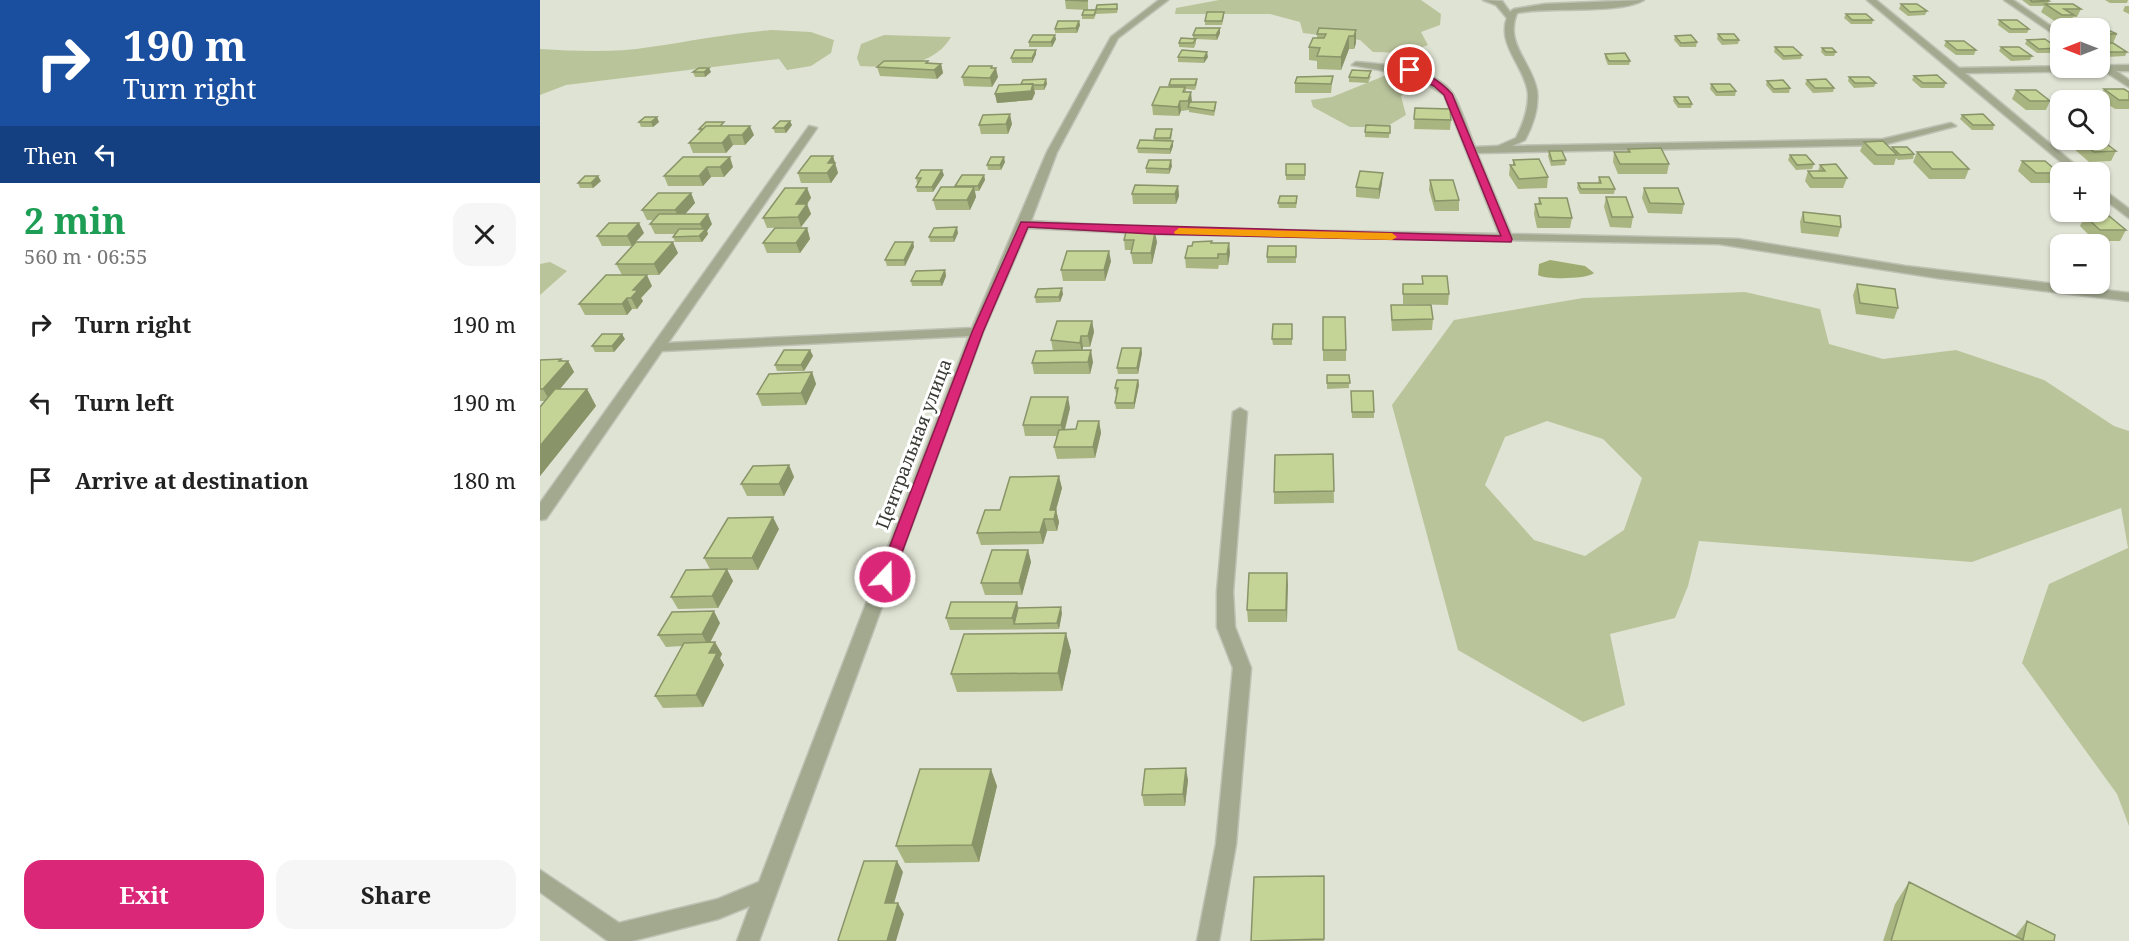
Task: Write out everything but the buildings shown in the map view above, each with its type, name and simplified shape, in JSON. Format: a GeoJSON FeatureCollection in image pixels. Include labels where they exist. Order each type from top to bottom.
{"type":"FeatureCollection","features":[{"type":"Feature","properties":{"kind":"street","name":"Центральная улица"},"geometry":{"type":"LineString","coordinates":[[750,937],[977,332],[1024,224],[1052,152],[1114,37],[1164,0]]}},
{"type":"Feature","properties":{"kind":"street"},"geometry":{"type":"LineString","coordinates":[[1487,0],[1499,3],[1510,17]]}},
{"type":"Feature","properties":{"kind":"street"},"geometry":{"type":"LineString","coordinates":[[1491,150],[1520,140],[1528,125],[1533,104],[1531,84],[1521,60],[1509,43],[1507,22],[1514,11],[1534,6],[1597,5],[1640,0]]}},
{"type":"Feature","properties":{"kind":"street"},"geometry":{"type":"LineString","coordinates":[[1871,0],[2067,162]]}},
{"type":"Feature","properties":{"kind":"street"},"geometry":{"type":"LineString","coordinates":[[2008,0],[2050,29]]}},
{"type":"Feature","properties":{"kind":"street"},"geometry":{"type":"LineString","coordinates":[[1356,65],[1410,70],[1448,94],[1507,239]]}},
{"type":"Feature","properties":{"kind":"street"},"geometry":{"type":"LineString","coordinates":[[2110,67],[2129,68]]}},
{"type":"Feature","properties":{"kind":"street"},"geometry":{"type":"LineString","coordinates":[[1956,71],[2050,68]]}},
{"type":"Feature","properties":{"kind":"street"},"geometry":{"type":"LineString","coordinates":[[2110,71],[2129,84]]}},
{"type":"Feature","properties":{"kind":"street"},"geometry":{"type":"LineString","coordinates":[[1471,150],[1883,142],[1951,126]]}},
{"type":"Feature","properties":{"kind":"street"},"geometry":{"type":"LineString","coordinates":[[540,515],[812,128]]}},
{"type":"Feature","properties":{"kind":"street"},"geometry":{"type":"LineString","coordinates":[[2110,199],[2129,215]]}},
{"type":"Feature","properties":{"kind":"street"},"geometry":{"type":"LineString","coordinates":[[1024,224],[1152,231],[1752,244],[1872,265],[2129,297]]}},
{"type":"Feature","properties":{"kind":"street"},"geometry":{"type":"LineString","coordinates":[[660,347],[977,332]]}},
{"type":"Feature","properties":{"kind":"street"},"geometry":{"type":"LineString","coordinates":[[1208,941],[1226,844],[1242,668],[1226,627],[1225,592],[1240,412]]}},
{"type":"Feature","properties":{"kind":"street"},"geometry":{"type":"LineString","coordinates":[[540,880],[617,934],[718,909],[768,889]]}},
{"type":"Feature","properties":{"kind":"shaded area"},"geometry":{"type":"Polygon","coordinates":[[[1219,0],[1421,0],[1441,14],[1440,25],[1421,32],[1428,45],[1406,53],[1373,52],[1360,40],[1303,33],[1300,22],[1270,14],[1175,14],[1176,8],[1219,0]]]}},
{"type":"Feature","properties":{"kind":"shaded area"},"geometry":{"type":"Polygon","coordinates":[[[772,30],[811,32],[834,40],[831,53],[811,66],[787,70],[779,59],[566,85],[540,95],[540,49],[622,50],[772,30]]]}},
{"type":"Feature","properties":{"kind":"shaded area"},"geometry":{"type":"Polygon","coordinates":[[[884,35],[951,37],[934,55],[911,64],[885,67],[860,66],[857,58],[861,44],[884,35]]]}},
{"type":"Feature","properties":{"kind":"shaded area"},"geometry":{"type":"Polygon","coordinates":[[[1384,76],[1410,77],[1415,86],[1401,96],[1406,115],[1386,127],[1350,127],[1313,107],[1311,100],[1332,97],[1384,76]]]}},
{"type":"Feature","properties":{"kind":"shaded area"},"geometry":{"type":"Polygon","coordinates":[[[1550,260],[1585,266],[1594,273],[1584,277],[1567,278],[1538,275],[1539,264],[1550,260]]]}},
{"type":"Feature","properties":{"kind":"shaded area"},"geometry":{"type":"Polygon","coordinates":[[[550,262],[567,271],[540,295],[540,264],[550,262]]]}},
{"type":"Feature","properties":{"kind":"shaded area"},"geometry":{"type":"Polygon","coordinates":[[[1745,292],[1820,309],[1829,344],[1883,359],[1956,350],[2044,380],[2114,426],[2129,431],[2129,826],[2117,794],[2022,663],[2049,584],[2128,548],[2121,508],[1972,562],[1699,541],[1688,586],[1675,618],[1610,634],[1625,705],[1583,722],[1458,650],[1392,405],[1454,320],[1583,298],[1745,292]],[[1547,421],[1505,437],[1485,485],[1534,540],[1585,556],[1624,530],[1642,478],[1603,439],[1547,421]]]}},
{"type":"Feature","properties":{"kind":"slow traffic"},"geometry":{"type":"LineString","coordinates":[[1179,232],[1392,237]]}},
{"type":"Feature","properties":{"kind":"route"},"geometry":{"type":"LineString","coordinates":[[885,577],[977,332],[1024,224],[1050,228],[1507,239],[1448,94],[1410,70]]}}]}
